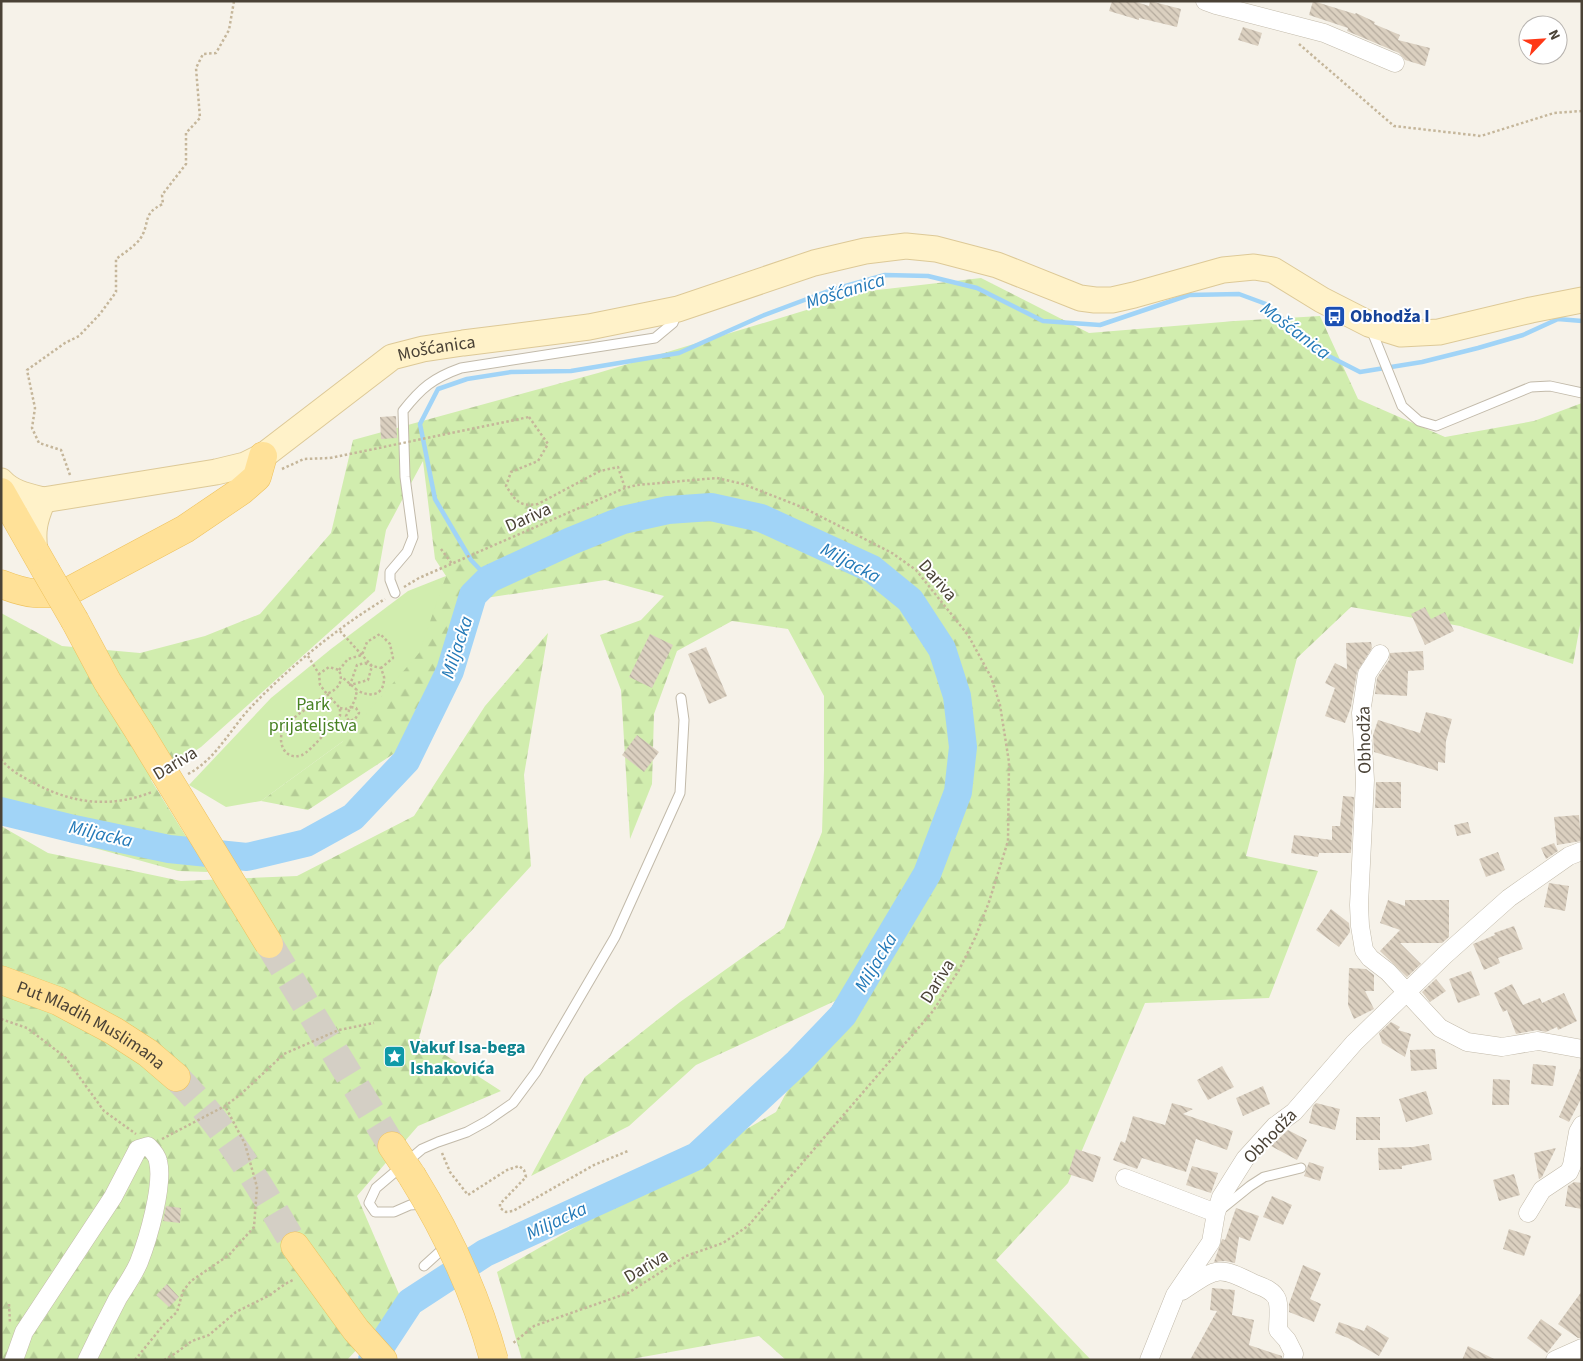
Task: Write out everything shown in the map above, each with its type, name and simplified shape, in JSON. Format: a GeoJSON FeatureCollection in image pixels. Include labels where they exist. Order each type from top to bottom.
{"type":"FeatureCollection","features":[{"type":"Feature","properties":{"kind":"main road","name":"Mošćanica"},"geometry":{"type":"LineString","coordinates":[[1,481],[18,493],[43,500],[216,472],[245,465],[260,466],[392,358],[424,349],[589,327],[678,309],[814,264],[865,251],[906,246],[936,250],[997,265],[1080,298],[1095,300],[1112,300],[1134,295],[1223,270],[1263,268],[1273,270],[1322,300],[1369,324],[1400,334],[1439,332],[1582,300]]}},
{"type":"Feature","properties":{"kind":"main road"},"geometry":{"type":"LineString","coordinates":[[1,584],[29,594],[51,594],[71,590],[185,529],[241,491],[260,466]]}},
{"type":"Feature","properties":{"kind":"main road"},"geometry":{"type":"LineString","coordinates":[[1,492],[107,680],[269,944]]}},
{"type":"Feature","properties":{"kind":"main road"},"geometry":{"type":"LineString","coordinates":[[41,561],[33,534],[36,517],[43,500]]}},
{"type":"Feature","properties":{"kind":"main road","name":"Put Mladih Muslimana"},"geometry":{"type":"LineString","coordinates":[[1,980],[58,1001],[114,1031],[148,1052],[176,1077]]}},
{"type":"Feature","properties":{"kind":"main road"},"geometry":{"type":"LineString","coordinates":[[403,1162],[445,1233],[500,1354]]}},
{"type":"Feature","properties":{"kind":"main road"},"geometry":{"type":"LineString","coordinates":[[295,1246],[356,1330],[383,1360]]}},
{"type":"Feature","properties":{"kind":"street"},"geometry":{"type":"LineString","coordinates":[[1205,1],[1216,6],[1324,33],[1395,63]]}},
{"type":"Feature","properties":{"kind":"street","name":"Obhodža"},"geometry":{"type":"LineString","coordinates":[[1380,654],[1367,674],[1361,713],[1365,780],[1359,905],[1364,950],[1370,958],[1388,972],[1440,1028],[1466,1042],[1502,1047],[1538,1041],[1582,1049]]}},
{"type":"Feature","properties":{"kind":"street","name":"Obhodža"},"geometry":{"type":"LineString","coordinates":[[1149,1360],[1175,1295],[1212,1242],[1216,1213],[1222,1197],[1245,1158],[1275,1126],[1294,1112],[1354,1043],[1406,991],[1509,898],[1569,856],[1582,851]]}},
{"type":"Feature","properties":{"kind":"street"},"geometry":{"type":"LineString","coordinates":[[1528,1213],[1542,1190],[1569,1172],[1578,1132],[1582,1125]]}},
{"type":"Feature","properties":{"kind":"street"},"geometry":{"type":"LineString","coordinates":[[14,1360],[24,1332],[113,1197],[138,1149],[148,1146],[154,1152],[159,1168],[160,1181],[155,1207],[139,1263],[104,1323],[87,1360]]}},
{"type":"Feature","properties":{"kind":"street"},"geometry":{"type":"LineString","coordinates":[[1125,1178],[1216,1213]]}},
{"type":"Feature","properties":{"kind":"street"},"geometry":{"type":"LineString","coordinates":[[1175,1295],[1214,1272],[1225,1270],[1272,1292],[1278,1300],[1278,1330],[1287,1340],[1294,1354],[1292,1360]]}},
{"type":"Feature","properties":{"kind":"street"},"geometry":{"type":"LineString","coordinates":[[1555,1360],[1582,1348]]}},
{"type":"Feature","properties":{"kind":"lane"},"geometry":{"type":"LineString","coordinates":[[395,593],[390,580],[390,572],[407,552],[413,537],[405,477],[403,411],[418,392],[444,375],[461,368],[655,338],[673,323],[678,309]]}},
{"type":"Feature","properties":{"kind":"lane"},"geometry":{"type":"LineString","coordinates":[[1369,324],[1402,406],[1419,421],[1436,426],[1531,387],[1550,386],[1582,393]]}},
{"type":"Feature","properties":{"kind":"lane"},"geometry":{"type":"LineString","coordinates":[[424,1266],[448,1245],[448,1225],[434,1204],[410,1205],[394,1212],[375,1212],[369,1203],[376,1188],[403,1162],[422,1149],[467,1132],[487,1121],[513,1103],[536,1072],[614,937],[680,793],[684,720],[681,698]]}},
{"type":"Feature","properties":{"kind":"lane"},"geometry":{"type":"LineString","coordinates":[[1216,1213],[1264,1177],[1301,1168]]}},
{"type":"Feature","properties":{"kind":"path"},"geometry":{"type":"LineString","coordinates":[[97,491],[69,475],[61,450],[39,443],[32,428],[35,408],[27,370],[78,336],[100,314],[116,292],[116,259],[141,238],[149,213],[164,204],[162,195],[186,164],[186,133],[200,118],[196,68],[203,54],[216,53],[229,30],[234,1]]}},
{"type":"Feature","properties":{"kind":"path"},"geometry":{"type":"LineString","coordinates":[[1299,44],[1394,126],[1481,136],[1554,113],[1582,112]]}},
{"type":"Feature","properties":{"kind":"path"},"geometry":{"type":"LineString","coordinates":[[260,466],[273,473],[304,459],[330,458],[529,417],[548,444],[538,461],[511,472],[506,486],[517,502],[527,506],[538,504],[600,471],[618,467],[625,488]]}},
{"type":"Feature","properties":{"kind":"path","name":"Dariva"},"geometry":{"type":"LineString","coordinates":[[183,776],[199,768],[220,747],[252,706],[291,669],[363,612],[419,578],[625,488],[637,485],[717,478],[743,484],[804,508],[892,554],[916,570],[968,635],[991,677],[1000,704],[1010,762],[1008,841],[989,902],[975,938],[959,970],[933,1011],[748,1226],[723,1242],[686,1256],[628,1293],[534,1326],[500,1354]]}},
{"type":"Feature","properties":{"kind":"path"},"geometry":{"type":"LineString","coordinates":[[441,549],[452,564]]}},
{"type":"Feature","properties":{"kind":"path"},"geometry":{"type":"LineString","coordinates":[[340,631],[372,666]]}},
{"type":"Feature","properties":{"kind":"path"},"geometry":{"type":"LineString","coordinates":[[362,655],[367,642],[380,634],[390,644],[393,658],[381,668]]}},
{"type":"Feature","properties":{"kind":"path"},"geometry":{"type":"LineString","coordinates":[[339,670],[348,659],[362,655]]}},
{"type":"Feature","properties":{"kind":"path"},"geometry":{"type":"LineString","coordinates":[[308,656],[320,674],[320,685],[327,694],[340,708],[340,716],[304,755],[295,756],[288,754],[283,749],[281,738],[285,726],[327,694],[340,685],[342,677]]}},
{"type":"Feature","properties":{"kind":"path"},"geometry":{"type":"LineString","coordinates":[[350,685],[357,665],[365,663],[381,668]]}},
{"type":"Feature","properties":{"kind":"path"},"geometry":{"type":"LineString","coordinates":[[350,685],[368,680],[372,666]]}},
{"type":"Feature","properties":{"kind":"path"},"geometry":{"type":"LineString","coordinates":[[320,674],[329,667],[339,670]]}},
{"type":"Feature","properties":{"kind":"path"},"geometry":{"type":"LineString","coordinates":[[339,670],[342,677],[350,685],[366,696],[375,694],[381,689],[385,680],[381,668]]}},
{"type":"Feature","properties":{"kind":"path"},"geometry":{"type":"LineString","coordinates":[[340,708],[351,707],[356,708],[359,713],[355,718],[349,720],[346,716],[351,707],[355,700],[357,690]]}},
{"type":"Feature","properties":{"kind":"path","name":"Dariva"},"geometry":{"type":"LineString","coordinates":[[1,759],[22,777],[47,790],[83,801],[111,802],[150,793],[158,789]]}},
{"type":"Feature","properties":{"kind":"path"},"geometry":{"type":"LineString","coordinates":[[1,1019],[27,1028],[65,1057],[104,1111],[138,1135],[148,1146],[226,1106],[284,1054],[339,1030],[374,1023]]}},
{"type":"Feature","properties":{"kind":"path"},"geometry":{"type":"LineString","coordinates":[[135,1360],[165,1322],[177,1312],[183,1291],[191,1281],[230,1255],[254,1226],[257,1187],[244,1144],[226,1106]]}},
{"type":"Feature","properties":{"kind":"path"},"geometry":{"type":"LineString","coordinates":[[438,1142],[450,1172],[468,1195],[507,1170],[519,1166],[524,1170],[526,1177],[500,1204],[500,1208],[506,1212],[513,1210],[594,1165],[628,1152]]}},
{"type":"Feature","properties":{"kind":"path"},"geometry":{"type":"LineString","coordinates":[[164,1360],[192,1341],[209,1335],[236,1312],[270,1295],[285,1284],[319,1280]]}},
{"type":"Feature","properties":{"kind":"green space"},"geometry":{"type":"Polygon","coordinates":[[[981,278],[1089,333],[1320,316],[1358,399],[1445,437],[1534,421],[1582,403],[1582,614],[1573,664],[1460,626],[1351,607],[1297,658],[1246,856],[1318,871],[1269,998],[1145,1003],[1068,1183],[996,1260],[1091,1360],[786,1360],[759,1336],[626,1360],[522,1360],[497,1272],[776,1112],[835,1001],[696,1065],[629,1126],[531,1176],[585,1077],[680,1002],[784,928],[822,832],[824,770],[824,696],[788,629],[732,621],[677,651],[654,714],[652,784],[630,839],[621,690],[600,635],[641,620],[664,596],[605,580],[479,599],[401,749],[308,810],[261,801],[342,742],[446,576],[435,559],[423,461],[386,530],[375,591],[201,747],[151,780],[208,872],[178,871],[36,832],[1,801],[1,613],[62,646],[140,653],[205,636],[260,614],[331,533],[353,440],[598,373],[869,291],[981,278]]]}},
{"type":"Feature","properties":{"kind":"green space","name":"Park prijateljstva"},"geometry":{"type":"Polygon","coordinates":[[[446,576],[419,653],[342,742],[261,801],[226,807],[189,785],[271,698],[331,649],[408,591],[446,576]]]}},
{"type":"Feature","properties":{"kind":"green space"},"geometry":{"type":"Polygon","coordinates":[[[548,633],[524,775],[531,866],[439,966],[419,1038],[501,1091],[418,1126],[357,1196],[402,1301],[347,1360],[1,1360],[1,826],[48,853],[181,881],[297,876],[414,816],[485,706],[548,633]]]}},
{"type":"Feature","properties":{"kind":"building"},"geometry":{"type":"Polygon","coordinates":[[[1112,1],[1133,1],[1149,6],[1150,1],[1181,9],[1177,27],[1139,18],[1139,20],[1109,11],[1112,1]]]}},
{"type":"Feature","properties":{"kind":"building"},"geometry":{"type":"Polygon","coordinates":[[[1313,1],[1356,13],[1375,22],[1374,24],[1400,35],[1398,40],[1430,48],[1425,66],[1405,60],[1399,53],[1347,31],[1348,28],[1309,15],[1313,1]]]}},
{"type":"Feature","properties":{"kind":"building"},"geometry":{"type":"Polygon","coordinates":[[[1243,27],[1262,33],[1258,46],[1238,40],[1243,27]]]}},
{"type":"Feature","properties":{"kind":"building"},"geometry":{"type":"Polygon","coordinates":[[[396,416],[397,438],[381,439],[380,417],[396,416]]]}},
{"type":"Feature","properties":{"kind":"building"},"geometry":{"type":"Polygon","coordinates":[[[1425,607],[1431,619],[1445,612],[1454,631],[1425,645],[1411,614],[1425,607]]]}},
{"type":"Feature","properties":{"kind":"building"},"geometry":{"type":"Polygon","coordinates":[[[650,634],[673,645],[652,688],[629,677],[650,634]]]}},
{"type":"Feature","properties":{"kind":"building"},"geometry":{"type":"Polygon","coordinates":[[[1371,642],[1372,648],[1357,672],[1351,707],[1345,723],[1325,716],[1335,688],[1325,683],[1335,663],[1347,669],[1346,643],[1371,642]]]}},
{"type":"Feature","properties":{"kind":"building"},"geometry":{"type":"Polygon","coordinates":[[[706,647],[727,696],[709,704],[688,654],[706,647]]]}},
{"type":"Feature","properties":{"kind":"building"},"geometry":{"type":"Polygon","coordinates":[[[1423,651],[1424,670],[1408,671],[1407,696],[1375,694],[1377,678],[1389,660],[1390,653],[1423,651]]]}},
{"type":"Feature","properties":{"kind":"building"},"geometry":{"type":"Polygon","coordinates":[[[1426,712],[1452,719],[1446,741],[1445,763],[1438,762],[1438,771],[1374,752],[1373,735],[1378,720],[1420,733],[1426,712]]]}},
{"type":"Feature","properties":{"kind":"building"},"geometry":{"type":"Polygon","coordinates":[[[637,735],[659,752],[644,772],[622,755],[637,735]]]}},
{"type":"Feature","properties":{"kind":"building"},"geometry":{"type":"Polygon","coordinates":[[[1376,782],[1401,782],[1401,808],[1375,808],[1376,782]]]}},
{"type":"Feature","properties":{"kind":"building"},"geometry":{"type":"Polygon","coordinates":[[[1343,796],[1354,797],[1351,853],[1319,853],[1318,857],[1291,853],[1294,835],[1332,840],[1332,826],[1340,826],[1343,796]]]}},
{"type":"Feature","properties":{"kind":"building"},"geometry":{"type":"Polygon","coordinates":[[[1579,815],[1581,841],[1557,845],[1554,817],[1579,815]]]}},
{"type":"Feature","properties":{"kind":"building"},"geometry":{"type":"Polygon","coordinates":[[[1468,822],[1471,833],[1457,836],[1454,825],[1468,822]]]}},
{"type":"Feature","properties":{"kind":"building"},"geometry":{"type":"Polygon","coordinates":[[[1554,843],[1558,851],[1546,859],[1541,848],[1554,843]]]}},
{"type":"Feature","properties":{"kind":"building"},"geometry":{"type":"Polygon","coordinates":[[[1498,852],[1505,870],[1486,877],[1479,859],[1498,852]]]}},
{"type":"Feature","properties":{"kind":"building"},"geometry":{"type":"Polygon","coordinates":[[[1549,883],[1569,886],[1565,911],[1544,907],[1549,883]]]}},
{"type":"Feature","properties":{"kind":"building"},"geometry":{"type":"Polygon","coordinates":[[[1388,900],[1405,906],[1405,900],[1449,900],[1449,937],[1442,943],[1400,943],[1421,964],[1407,977],[1380,951],[1400,930],[1380,923],[1388,900]]]}},
{"type":"Feature","properties":{"kind":"building"},"geometry":{"type":"Polygon","coordinates":[[[1331,909],[1349,923],[1350,932],[1339,947],[1316,930],[1331,909]]]}},
{"type":"Feature","properties":{"kind":"building"},"geometry":{"type":"Polygon","coordinates":[[[1514,926],[1523,949],[1498,958],[1500,963],[1484,970],[1473,944],[1495,935],[1494,933],[1514,926]]]}},
{"type":"Feature","properties":{"kind":"building"},"geometry":{"type":"Polygon","coordinates":[[[1349,968],[1366,969],[1374,975],[1374,991],[1365,991],[1374,1009],[1354,1019],[1348,1005],[1349,968]]]}},
{"type":"Feature","properties":{"kind":"building"},"geometry":{"type":"Polygon","coordinates":[[[1471,971],[1480,995],[1458,1003],[1449,979],[1471,971]]]}},
{"type":"Feature","properties":{"kind":"building"},"geometry":{"type":"Polygon","coordinates":[[[1436,979],[1446,991],[1430,1002],[1422,992],[1436,979]]]}},
{"type":"Feature","properties":{"kind":"building"},"geometry":{"type":"Polygon","coordinates":[[[1512,984],[1523,1005],[1540,998],[1542,1003],[1564,993],[1577,1021],[1558,1030],[1557,1027],[1546,1032],[1537,1030],[1516,1034],[1507,1010],[1503,1012],[1494,993],[1512,984]]]}},
{"type":"Feature","properties":{"kind":"building"},"geometry":{"type":"Polygon","coordinates":[[[1391,1022],[1400,1027],[1398,1030],[1411,1034],[1405,1057],[1382,1043],[1379,1033],[1391,1022]]]}},
{"type":"Feature","properties":{"kind":"building"},"geometry":{"type":"Polygon","coordinates":[[[1435,1049],[1437,1069],[1411,1071],[1410,1050],[1435,1049]]]}},
{"type":"Feature","properties":{"kind":"building"},"geometry":{"type":"Polygon","coordinates":[[[1533,1064],[1556,1066],[1553,1086],[1531,1084],[1533,1064]]]}},
{"type":"Feature","properties":{"kind":"building"},"geometry":{"type":"Polygon","coordinates":[[[1582,1064],[1582,1097],[1569,1122],[1559,1117],[1582,1064]]]}},
{"type":"Feature","properties":{"kind":"building"},"geometry":{"type":"Polygon","coordinates":[[[1222,1066],[1234,1087],[1208,1100],[1197,1080],[1222,1066]]]}},
{"type":"Feature","properties":{"kind":"building"},"geometry":{"type":"Polygon","coordinates":[[[1493,1079],[1510,1080],[1509,1105],[1492,1105],[1493,1079]]]}},
{"type":"Feature","properties":{"kind":"building"},"geometry":{"type":"Polygon","coordinates":[[[1263,1086],[1270,1104],[1243,1116],[1236,1098],[1263,1086]]]}},
{"type":"Feature","properties":{"kind":"building"},"geometry":{"type":"Polygon","coordinates":[[[1426,1091],[1433,1114],[1406,1122],[1399,1099],[1426,1091]]]}},
{"type":"Feature","properties":{"kind":"building"},"geometry":{"type":"Polygon","coordinates":[[[1172,1103],[1193,1109],[1183,1114],[1233,1131],[1227,1150],[1196,1139],[1186,1172],[1142,1158],[1137,1169],[1113,1160],[1121,1141],[1125,1143],[1133,1116],[1165,1125],[1172,1103]]]}},
{"type":"Feature","properties":{"kind":"building"},"geometry":{"type":"Polygon","coordinates":[[[1316,1103],[1340,1109],[1335,1130],[1309,1123],[1313,1106],[1316,1103]]]}},
{"type":"Feature","properties":{"kind":"building"},"geometry":{"type":"Polygon","coordinates":[[[1356,1117],[1380,1117],[1380,1140],[1356,1140],[1356,1117]]]}},
{"type":"Feature","properties":{"kind":"building"},"geometry":{"type":"Polygon","coordinates":[[[1288,1130],[1307,1140],[1297,1160],[1271,1146],[1288,1130]]]}},
{"type":"Feature","properties":{"kind":"building"},"geometry":{"type":"Polygon","coordinates":[[[1429,1144],[1432,1160],[1402,1166],[1402,1169],[1379,1170],[1378,1148],[1413,1147],[1429,1144]]]}},
{"type":"Feature","properties":{"kind":"building"},"geometry":{"type":"Polygon","coordinates":[[[1556,1148],[1542,1177],[1539,1179],[1534,1153],[1556,1148]]]}},
{"type":"Feature","properties":{"kind":"building"},"geometry":{"type":"Polygon","coordinates":[[[1076,1149],[1101,1157],[1093,1182],[1068,1174],[1076,1149]]]}},
{"type":"Feature","properties":{"kind":"building"},"geometry":{"type":"Polygon","coordinates":[[[1309,1162],[1324,1167],[1320,1181],[1304,1176],[1309,1162]]]}},
{"type":"Feature","properties":{"kind":"building"},"geometry":{"type":"Polygon","coordinates":[[[1192,1166],[1218,1173],[1211,1193],[1186,1185],[1192,1166]]]}},
{"type":"Feature","properties":{"kind":"building"},"geometry":{"type":"Polygon","coordinates":[[[1514,1174],[1520,1195],[1499,1201],[1493,1180],[1514,1174]]]}},
{"type":"Feature","properties":{"kind":"building"},"geometry":{"type":"Polygon","coordinates":[[[1574,1182],[1582,1183],[1582,1209],[1565,1206],[1568,1186],[1574,1182]]]}},
{"type":"Feature","properties":{"kind":"building"},"geometry":{"type":"Polygon","coordinates":[[[1272,1196],[1292,1205],[1283,1225],[1263,1217],[1272,1196]]]}},
{"type":"Feature","properties":{"kind":"building"},"geometry":{"type":"Polygon","coordinates":[[[166,1206],[181,1208],[180,1223],[163,1221],[166,1206]]]}},
{"type":"Feature","properties":{"kind":"building"},"geometry":{"type":"Polygon","coordinates":[[[1236,1208],[1259,1216],[1250,1241],[1239,1237],[1235,1263],[1225,1261],[1214,1262],[1222,1239],[1225,1240],[1236,1208]]]}},
{"type":"Feature","properties":{"kind":"building"},"geometry":{"type":"Polygon","coordinates":[[[1509,1229],[1531,1236],[1524,1256],[1503,1249],[1509,1229]]]}},
{"type":"Feature","properties":{"kind":"building"},"geometry":{"type":"Polygon","coordinates":[[[1303,1265],[1321,1273],[1310,1299],[1321,1304],[1314,1322],[1289,1312],[1289,1304],[1303,1265]]]}},
{"type":"Feature","properties":{"kind":"building"},"geometry":{"type":"Polygon","coordinates":[[[167,1284],[179,1297],[169,1307],[156,1295],[167,1284]]]}},
{"type":"Feature","properties":{"kind":"building"},"geometry":{"type":"Polygon","coordinates":[[[1212,1288],[1235,1290],[1232,1315],[1254,1320],[1249,1345],[1282,1356],[1282,1360],[1190,1360],[1217,1311],[1210,1310],[1212,1288]]]}},
{"type":"Feature","properties":{"kind":"building"},"geometry":{"type":"Polygon","coordinates":[[[1582,1291],[1582,1338],[1578,1338],[1558,1324],[1582,1291]]]}},
{"type":"Feature","properties":{"kind":"building"},"geometry":{"type":"Polygon","coordinates":[[[1541,1319],[1562,1334],[1547,1353],[1527,1338],[1541,1319]]]}},
{"type":"Feature","properties":{"kind":"building"},"geometry":{"type":"Polygon","coordinates":[[[1339,1322],[1364,1331],[1367,1325],[1389,1338],[1379,1356],[1348,1338],[1335,1333],[1339,1322]]]}},
{"type":"Feature","properties":{"kind":"building"},"geometry":{"type":"Polygon","coordinates":[[[1468,1346],[1496,1360],[1462,1360],[1468,1346]]]}},
{"type":"Feature","properties":{"kind":"waterway","name":"Mošćanica"},"geometry":{"type":"LineString","coordinates":[[489,579],[471,560],[435,499],[420,424],[438,389],[467,379],[511,372],[571,371],[679,353],[762,316],[831,290],[885,275],[928,276],[977,288],[1043,321],[1100,325],[1189,295],[1239,294],[1266,304],[1317,350],[1360,372],[1422,362],[1478,348],[1523,335],[1558,319],[1582,321]]}},
{"type":"Feature","properties":{"kind":"waterway","name":"Miljacka"},"geometry":{"type":"LineString","coordinates":[[1,811],[169,849],[247,857],[306,843],[353,817],[406,761],[450,671],[473,595],[489,579],[571,541],[623,520],[668,510],[711,507],[761,518],[872,569],[910,600],[942,649],[957,696],[963,747],[958,792],[927,874],[843,1015],[798,1062],[697,1156],[485,1253],[410,1302],[372,1360]]}},
{"type":"Feature","properties":{"kind":"tunnel"},"geometry":{"type":"LineString","coordinates":[[269,944],[392,1146]]}},
{"type":"Feature","properties":{"kind":"tunnel"},"geometry":{"type":"LineString","coordinates":[[176,1077],[194,1096],[241,1157],[295,1246]]}},
{"type":"Feature","properties":{"kind":"place","name":"Obhodža I"},"geometry":{"type":"Point","coordinates":[1334,316]}},
{"type":"Feature","properties":{"kind":"place","name":"Vakuf Isa-bega Ishakovića"},"geometry":{"type":"Point","coordinates":[394,1057]}}]}
